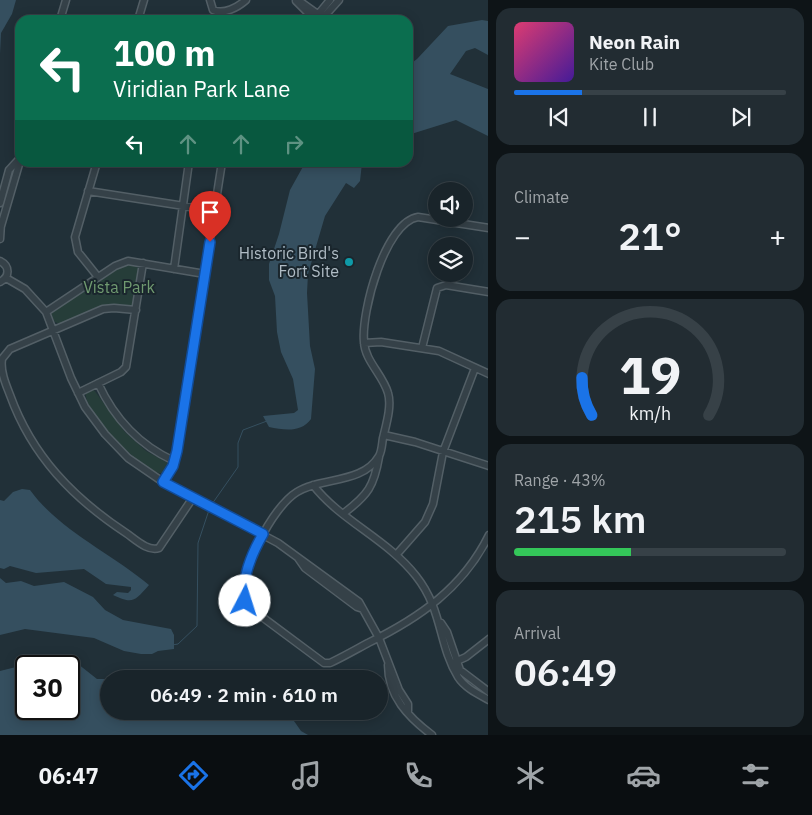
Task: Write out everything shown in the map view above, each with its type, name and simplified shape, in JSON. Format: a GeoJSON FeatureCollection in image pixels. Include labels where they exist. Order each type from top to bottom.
{"type":"FeatureCollection","features":[{"type":"Feature","properties":{"kind":"street"},"geometry":{"type":"LineString","coordinates":[[60,15],[66,0]]}},
{"type":"Feature","properties":{"kind":"street"},"geometry":{"type":"LineString","coordinates":[[140,15],[144,0]]}},
{"type":"Feature","properties":{"kind":"street"},"geometry":{"type":"LineString","coordinates":[[210,0],[213,10],[222,12],[235,8],[246,0]]}},
{"type":"Feature","properties":{"kind":"street"},"geometry":{"type":"LineString","coordinates":[[297,0],[314,15]]}},
{"type":"Feature","properties":{"kind":"street"},"geometry":{"type":"LineString","coordinates":[[321,15],[330,0]]}},
{"type":"Feature","properties":{"kind":"street"},"geometry":{"type":"LineString","coordinates":[[323,15],[340,0]]}},
{"type":"Feature","properties":{"kind":"street"},"geometry":{"type":"LineString","coordinates":[[0,203],[10,170],[15,164]]}},
{"type":"Feature","properties":{"kind":"street"},"geometry":{"type":"LineString","coordinates":[[0,239],[0,222],[17,167]]}},
{"type":"Feature","properties":{"kind":"street"},"geometry":{"type":"LineString","coordinates":[[95,167],[77,227],[75,243],[78,252],[98,276]]}},
{"type":"Feature","properties":{"kind":"street"},"geometry":{"type":"LineString","coordinates":[[174,269],[185,206],[189,167]]}},
{"type":"Feature","properties":{"kind":"street"},"geometry":{"type":"LineString","coordinates":[[163,482],[174,461],[216,211],[221,167]]}},
{"type":"Feature","properties":{"kind":"street"},"geometry":{"type":"LineString","coordinates":[[88,191],[216,211]]}},
{"type":"Feature","properties":{"kind":"street"},"geometry":{"type":"LineString","coordinates":[[344,513],[368,492],[375,479],[384,435],[388,394],[364,343],[364,323],[374,275],[401,226],[409,219],[418,217],[488,228]]}},
{"type":"Feature","properties":{"kind":"street"},"geometry":{"type":"LineString","coordinates":[[0,261],[7,267],[6,278]]}},
{"type":"Feature","properties":{"kind":"street"},"geometry":{"type":"LineString","coordinates":[[46,312],[98,276],[123,263],[143,264],[205,274]]}},
{"type":"Feature","properties":{"kind":"street"},"geometry":{"type":"LineString","coordinates":[[78,393],[121,372],[126,367],[143,264]]}},
{"type":"Feature","properties":{"kind":"street"},"geometry":{"type":"LineString","coordinates":[[0,282],[6,278]]}},
{"type":"Feature","properties":{"kind":"street"},"geometry":{"type":"LineString","coordinates":[[6,278],[25,289],[46,312],[85,407],[112,442],[132,461],[192,499],[263,534],[298,557],[305,568],[357,607],[363,609],[379,638],[388,664],[388,675],[393,693],[402,707],[432,735]]}},
{"type":"Feature","properties":{"kind":"street"},"geometry":{"type":"LineString","coordinates":[[422,348],[437,288],[446,285],[488,292]]}},
{"type":"Feature","properties":{"kind":"street"},"geometry":{"type":"LineString","coordinates":[[136,310],[104,309],[10,349],[3,357],[1,366],[8,389],[30,437],[58,477],[95,512],[147,547],[156,549],[161,545],[192,499]]}},
{"type":"Feature","properties":{"kind":"street"},"geometry":{"type":"LineString","coordinates":[[364,343],[381,342],[438,351],[488,374]]}},
{"type":"Feature","properties":{"kind":"street"},"geometry":{"type":"LineString","coordinates":[[397,554],[421,526],[434,504],[443,452],[475,368]]}},
{"type":"Feature","properties":{"kind":"street"},"geometry":{"type":"LineString","coordinates":[[98,383],[109,405],[129,430],[148,446],[174,461]]}},
{"type":"Feature","properties":{"kind":"street"},"geometry":{"type":"LineString","coordinates":[[384,435],[415,442],[488,466]]}},
{"type":"Feature","properties":{"kind":"street"},"geometry":{"type":"LineString","coordinates":[[380,455],[362,471],[313,485],[292,496],[263,534],[251,559],[244,587],[245,601],[269,623],[324,663],[337,660],[408,622],[434,604],[468,570],[488,535]]}},
{"type":"Feature","properties":{"kind":"street"},"geometry":{"type":"LineString","coordinates":[[313,485],[322,496],[397,554],[416,576],[434,604],[440,623],[444,625],[447,632],[459,678],[468,687],[488,700]]}},
{"type":"Feature","properties":{"kind":"street"},"geometry":{"type":"LineString","coordinates":[[455,663],[466,657],[488,639]]}},
{"type":"Feature","properties":{"kind":"street"},"geometry":{"type":"LineString","coordinates":[[455,663],[464,675],[488,692]]}},
{"type":"Feature","properties":{"kind":"green space","name":"Vista Park"},"geometry":{"type":"Polygon","coordinates":[[[130,264],[140,270],[136,298],[132,305],[106,305],[60,324],[55,322],[51,315],[53,309],[117,267],[130,264]]]}},
{"type":"Feature","properties":{"kind":"green space"},"geometry":{"type":"Polygon","coordinates":[[[94,390],[125,432],[146,451],[168,463],[163,473],[143,464],[116,440],[104,426],[87,401],[86,392],[94,390]]]}},
{"type":"Feature","properties":{"kind":"water"},"geometry":{"type":"Polygon","coordinates":[[[0,0],[16,0],[12,14],[1,33],[0,54],[0,0]]]}},
{"type":"Feature","properties":{"kind":"water"},"geometry":{"type":"Polygon","coordinates":[[[482,20],[488,21],[488,55],[475,48],[466,51],[450,74],[488,89],[488,136],[456,120],[413,133],[413,62],[448,26],[482,20]]]}},
{"type":"Feature","properties":{"kind":"water"},"geometry":{"type":"Polygon","coordinates":[[[303,167],[362,167],[360,181],[354,188],[346,183],[325,216],[308,274],[307,293],[310,346],[315,369],[311,419],[302,427],[286,429],[269,427],[263,416],[294,413],[298,410],[293,379],[281,352],[277,332],[275,296],[269,280],[269,264],[290,190],[303,167]]]}},
{"type":"Feature","properties":{"kind":"water"},"geometry":{"type":"Polygon","coordinates":[[[22,489],[30,490],[42,505],[71,530],[149,585],[133,600],[125,600],[113,595],[117,592],[128,593],[131,587],[106,584],[84,569],[36,573],[10,566],[4,569],[0,568],[0,500],[4,501],[13,492],[22,489]]]}},
{"type":"Feature","properties":{"kind":"water"},"geometry":{"type":"Polygon","coordinates":[[[0,578],[6,583],[21,581],[34,586],[64,582],[93,597],[105,610],[123,620],[171,629],[174,635],[174,649],[158,651],[152,654],[141,654],[124,651],[94,638],[25,629],[0,635],[0,578]]]}},
{"type":"Feature","properties":{"kind":"water"},"geometry":{"type":"Polygon","coordinates":[[[80,666],[97,679],[100,679],[100,720],[293,720],[301,731],[308,735],[0,735],[0,671],[15,667],[15,720],[80,720],[80,666]]]}},
{"type":"Feature","properties":{"kind":"waterway"},"geometry":{"type":"LineString","coordinates":[[212,504],[238,467],[238,443],[243,430],[267,421]]}},
{"type":"Feature","properties":{"kind":"waterway"},"geometry":{"type":"LineString","coordinates":[[172,645],[178,644],[197,626],[198,543],[209,510]]}},
{"type":"Feature","properties":{"kind":"place","name":"Historic Bird's Fort Site"},"geometry":{"type":"Point","coordinates":[349,262]}},
{"type":"Feature","properties":{"kind":"route"},"geometry":{"type":"LineString","coordinates":[[210,242],[177,451],[173,466],[163,482],[263,534],[254,551],[247,572],[244,587],[245,601]]}}]}
